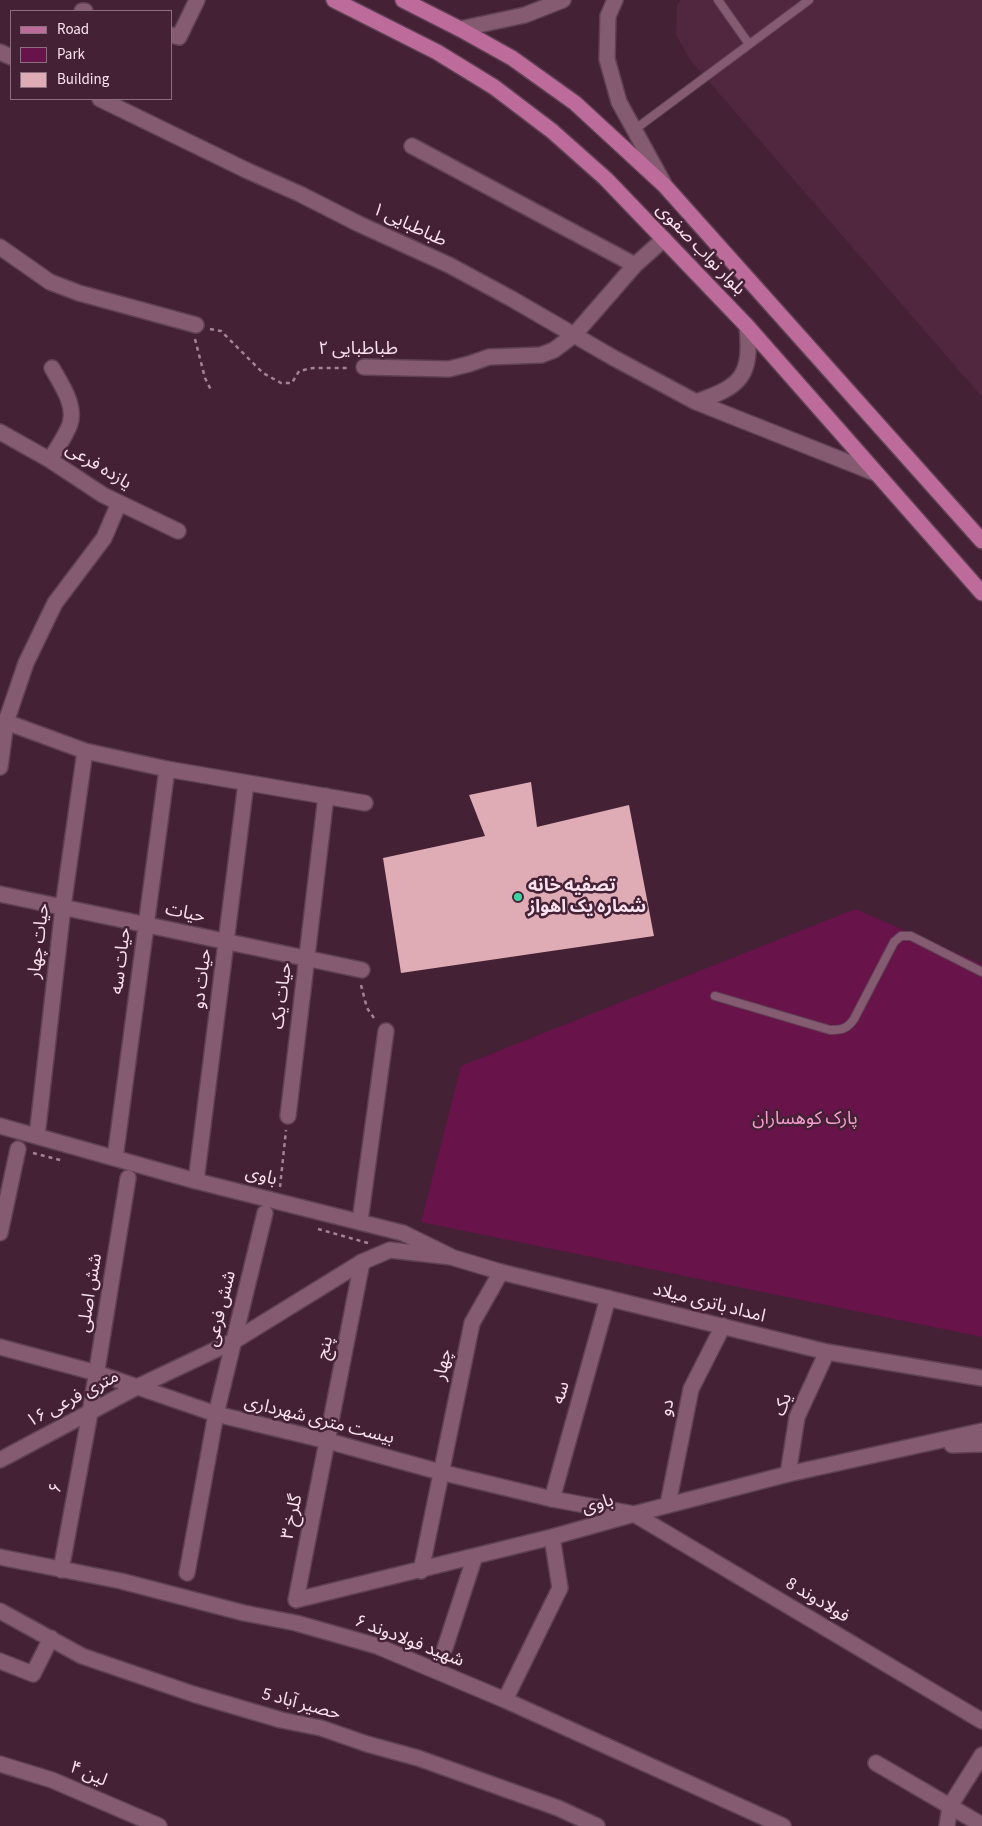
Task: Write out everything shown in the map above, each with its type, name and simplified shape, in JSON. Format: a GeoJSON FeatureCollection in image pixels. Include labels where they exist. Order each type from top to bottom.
{"type":"FeatureCollection","features":[{"type":"Feature","properties":{"kind":"main road","name":"بلوار نواب صفوی"},"geometry":{"type":"LineString","coordinates":[[334,0],[437,52],[494,87],[552,130],[606,179],[746,326],[982,593]]}},
{"type":"Feature","properties":{"kind":"main road","name":"بلوار نواب صفوی"},"geometry":{"type":"LineString","coordinates":[[403,0],[512,58],[575,103],[665,186],[982,541]]}},
{"type":"Feature","properties":{"kind":"street"},"geometry":{"type":"LineString","coordinates":[[172,35],[179,37],[197,0]]}},
{"type":"Feature","properties":{"kind":"street"},"geometry":{"type":"LineString","coordinates":[[460,29],[526,15],[563,0]]}},
{"type":"Feature","properties":{"kind":"street"},"geometry":{"type":"LineString","coordinates":[[615,0],[608,16],[607,59],[619,102],[665,186]]}},
{"type":"Feature","properties":{"kind":"street","name":"طباطبایی ۱"},"geometry":{"type":"LineString","coordinates":[[102,100],[449,265],[696,402],[875,474]]}},
{"type":"Feature","properties":{"kind":"street"},"geometry":{"type":"LineString","coordinates":[[412,146],[635,265]]}},
{"type":"Feature","properties":{"kind":"street","name":"طباطبایی ۲"},"geometry":{"type":"LineString","coordinates":[[364,367],[449,369],[489,357],[541,355],[554,350],[574,335],[635,265],[664,239]]}},
{"type":"Feature","properties":{"kind":"street"},"geometry":{"type":"LineString","coordinates":[[0,247],[50,282],[79,293],[196,325]]}},
{"type":"Feature","properties":{"kind":"street"},"geometry":{"type":"LineString","coordinates":[[696,402],[718,394],[736,384],[746,367],[749,348],[746,326]]}},
{"type":"Feature","properties":{"kind":"street"},"geometry":{"type":"LineString","coordinates":[[50,460],[70,424],[66,394],[52,368]]}},
{"type":"Feature","properties":{"kind":"street","name":"یازده فرعی"},"geometry":{"type":"LineString","coordinates":[[0,432],[50,460],[103,495],[178,530]]}},
{"type":"Feature","properties":{"kind":"street"},"geometry":{"type":"LineString","coordinates":[[0,767],[3,722],[26,663],[55,603],[104,538],[119,503]]}},
{"type":"Feature","properties":{"kind":"street"},"geometry":{"type":"LineString","coordinates":[[3,722],[85,751],[167,769],[366,803]]}},
{"type":"Feature","properties":{"kind":"street","name":"حیات چهار"},"geometry":{"type":"LineString","coordinates":[[37,1136],[63,907],[85,751]]}},
{"type":"Feature","properties":{"kind":"street","name":"حیات سه"},"geometry":{"type":"LineString","coordinates":[[115,1158],[167,769]]}},
{"type":"Feature","properties":{"kind":"street","name":"حیات دو"},"geometry":{"type":"LineString","coordinates":[[196,1181],[246,783]]}},
{"type":"Feature","properties":{"kind":"street","name":"حیات یک"},"geometry":{"type":"LineString","coordinates":[[288,1116],[326,796]]}},
{"type":"Feature","properties":{"kind":"street","name":"حیات"},"geometry":{"type":"LineString","coordinates":[[0,894],[362,970]]}},
{"type":"Feature","properties":{"kind":"street"},"geometry":{"type":"LineString","coordinates":[[360,1222],[386,1031]]}},
{"type":"Feature","properties":{"kind":"street","name":"باوی"},"geometry":{"type":"LineString","coordinates":[[0,1126],[196,1181],[403,1233],[451,1257]]}},
{"type":"Feature","properties":{"kind":"street"},"geometry":{"type":"LineString","coordinates":[[0,1233],[18,1150]]}},
{"type":"Feature","properties":{"kind":"street","name":"شش اصلی"},"geometry":{"type":"LineString","coordinates":[[90,1413],[128,1178]]}},
{"type":"Feature","properties":{"kind":"street","name":"شش فرعی"},"geometry":{"type":"LineString","coordinates":[[187,1574],[216,1414],[265,1214]]}},
{"type":"Feature","properties":{"kind":"street","name":"۱۶ متری فرعی"},"geometry":{"type":"LineString","coordinates":[[0,1460],[138,1387],[234,1341],[362,1262],[390,1250],[451,1257]]}},
{"type":"Feature","properties":{"kind":"street","name":"امداد باتری میلاد"},"geometry":{"type":"LineString","coordinates":[[451,1257],[501,1272],[827,1352],[982,1378]]}},
{"type":"Feature","properties":{"kind":"street","name":"پنج"},"geometry":{"type":"LineString","coordinates":[[328,1441],[362,1262]]}},
{"type":"Feature","properties":{"kind":"street","name":"چهار"},"geometry":{"type":"LineString","coordinates":[[421,1571],[472,1323],[501,1272]]}},
{"type":"Feature","properties":{"kind":"street","name":"سه"},"geometry":{"type":"LineString","coordinates":[[552,1498],[608,1298]]}},
{"type":"Feature","properties":{"kind":"street","name":"دو"},"geometry":{"type":"LineString","coordinates":[[668,1504],[691,1388],[723,1326]]}},
{"type":"Feature","properties":{"kind":"street","name":"بیست متری شهرداری"},"geometry":{"type":"LineString","coordinates":[[0,1347],[97,1373],[216,1414],[328,1441],[440,1472],[552,1498],[634,1514]]}},
{"type":"Feature","properties":{"kind":"street","name":"یک"},"geometry":{"type":"LineString","coordinates":[[788,1474],[797,1417],[827,1352]]}},
{"type":"Feature","properties":{"kind":"street","name":"امداد باتری میلاد"},"geometry":{"type":"LineString","coordinates":[[960,1375],[982,1388]]}},
{"type":"Feature","properties":{"kind":"street","name":"۶"},"geometry":{"type":"LineString","coordinates":[[61,1570],[90,1413]]}},
{"type":"Feature","properties":{"kind":"street","name":"باوی"},"geometry":{"type":"LineString","coordinates":[[296,1600],[421,1571],[668,1504],[788,1474],[982,1431]]}},
{"type":"Feature","properties":{"kind":"street","name":"گلرخ ۳"},"geometry":{"type":"LineString","coordinates":[[296,1600],[328,1441]]}},
{"type":"Feature","properties":{"kind":"street","name":"باوی"},"geometry":{"type":"LineString","coordinates":[[911,1446],[982,1444]]}},
{"type":"Feature","properties":{"kind":"street","name":"فولادوند 8"},"geometry":{"type":"LineString","coordinates":[[634,1514],[982,1721]]}},
{"type":"Feature","properties":{"kind":"street"},"geometry":{"type":"LineString","coordinates":[[505,1700],[560,1588],[552,1537]]}},
{"type":"Feature","properties":{"kind":"street"},"geometry":{"type":"LineString","coordinates":[[445,1648],[475,1556]]}},
{"type":"Feature","properties":{"kind":"street","name":"شهید فولادوند ۶"},"geometry":{"type":"LineString","coordinates":[[0,1557],[121,1582],[296,1624],[377,1646],[505,1700],[783,1826]]}},
{"type":"Feature","properties":{"kind":"street","name":"حصیر آباد 5"},"geometry":{"type":"LineString","coordinates":[[0,1610],[82,1656],[126,1672],[229,1705],[281,1720],[321,1728],[367,1744],[418,1758],[558,1808],[597,1826]]}},
{"type":"Feature","properties":{"kind":"street"},"geometry":{"type":"LineString","coordinates":[[0,1660],[33,1674],[51,1638]]}},
{"type":"Feature","properties":{"kind":"street"},"geometry":{"type":"LineString","coordinates":[[947,1826],[950,1806],[982,1755]]}},
{"type":"Feature","properties":{"kind":"street"},"geometry":{"type":"LineString","coordinates":[[876,1763],[982,1825]]}},
{"type":"Feature","properties":{"kind":"street","name":"لین ۴"},"geometry":{"type":"LineString","coordinates":[[0,1764],[52,1780],[159,1826]]}},
{"type":"Feature","properties":{"kind":"lane"},"geometry":{"type":"LineString","coordinates":[[718,0],[749,44]]}},
{"type":"Feature","properties":{"kind":"lane"},"geometry":{"type":"LineString","coordinates":[[634,130],[809,0]]}},
{"type":"Feature","properties":{"kind":"lane"},"geometry":{"type":"LineString","coordinates":[[715,996],[830,1030],[842,1030],[848,1027],[854,1019],[894,942],[901,936],[911,936],[982,972]]}},
{"type":"Feature","properties":{"kind":"path","name":"طباطبایی ۲"},"geometry":{"type":"LineString","coordinates":[[196,325],[221,332],[263,373],[281,383],[292,383],[299,371],[313,368],[364,367]]}},
{"type":"Feature","properties":{"kind":"path"},"geometry":{"type":"LineString","coordinates":[[196,325],[195,343],[211,390]]}},
{"type":"Feature","properties":{"kind":"path"},"geometry":{"type":"LineString","coordinates":[[362,970],[364,999],[372,1017],[386,1031]]}},
{"type":"Feature","properties":{"kind":"path"},"geometry":{"type":"LineString","coordinates":[[278,1201],[288,1116]]}},
{"type":"Feature","properties":{"kind":"shaded area"},"geometry":{"type":"Polygon","coordinates":[[[681,0],[982,0],[982,397],[691,61],[676,35],[677,5],[681,0]]]}},
{"type":"Feature","properties":{"kind":"green space","name":"پارک کوهساران"},"geometry":{"type":"Polygon","coordinates":[[[855,909],[982,964],[982,1337],[421,1222],[461,1066],[855,909]]]}},
{"type":"Feature","properties":{"kind":"building","name":"تصفیه خانه شماره یک اهواز"},"geometry":{"type":"Polygon","coordinates":[[[531,782],[537,827],[629,805],[654,936],[401,973],[383,858],[485,836],[469,795],[531,782]]]}},
{"type":"Feature","properties":{"kind":"place","name":"تصفیه خانه شماره یک اهواز"},"geometry":{"type":"Point","coordinates":[518,897]}}]}
